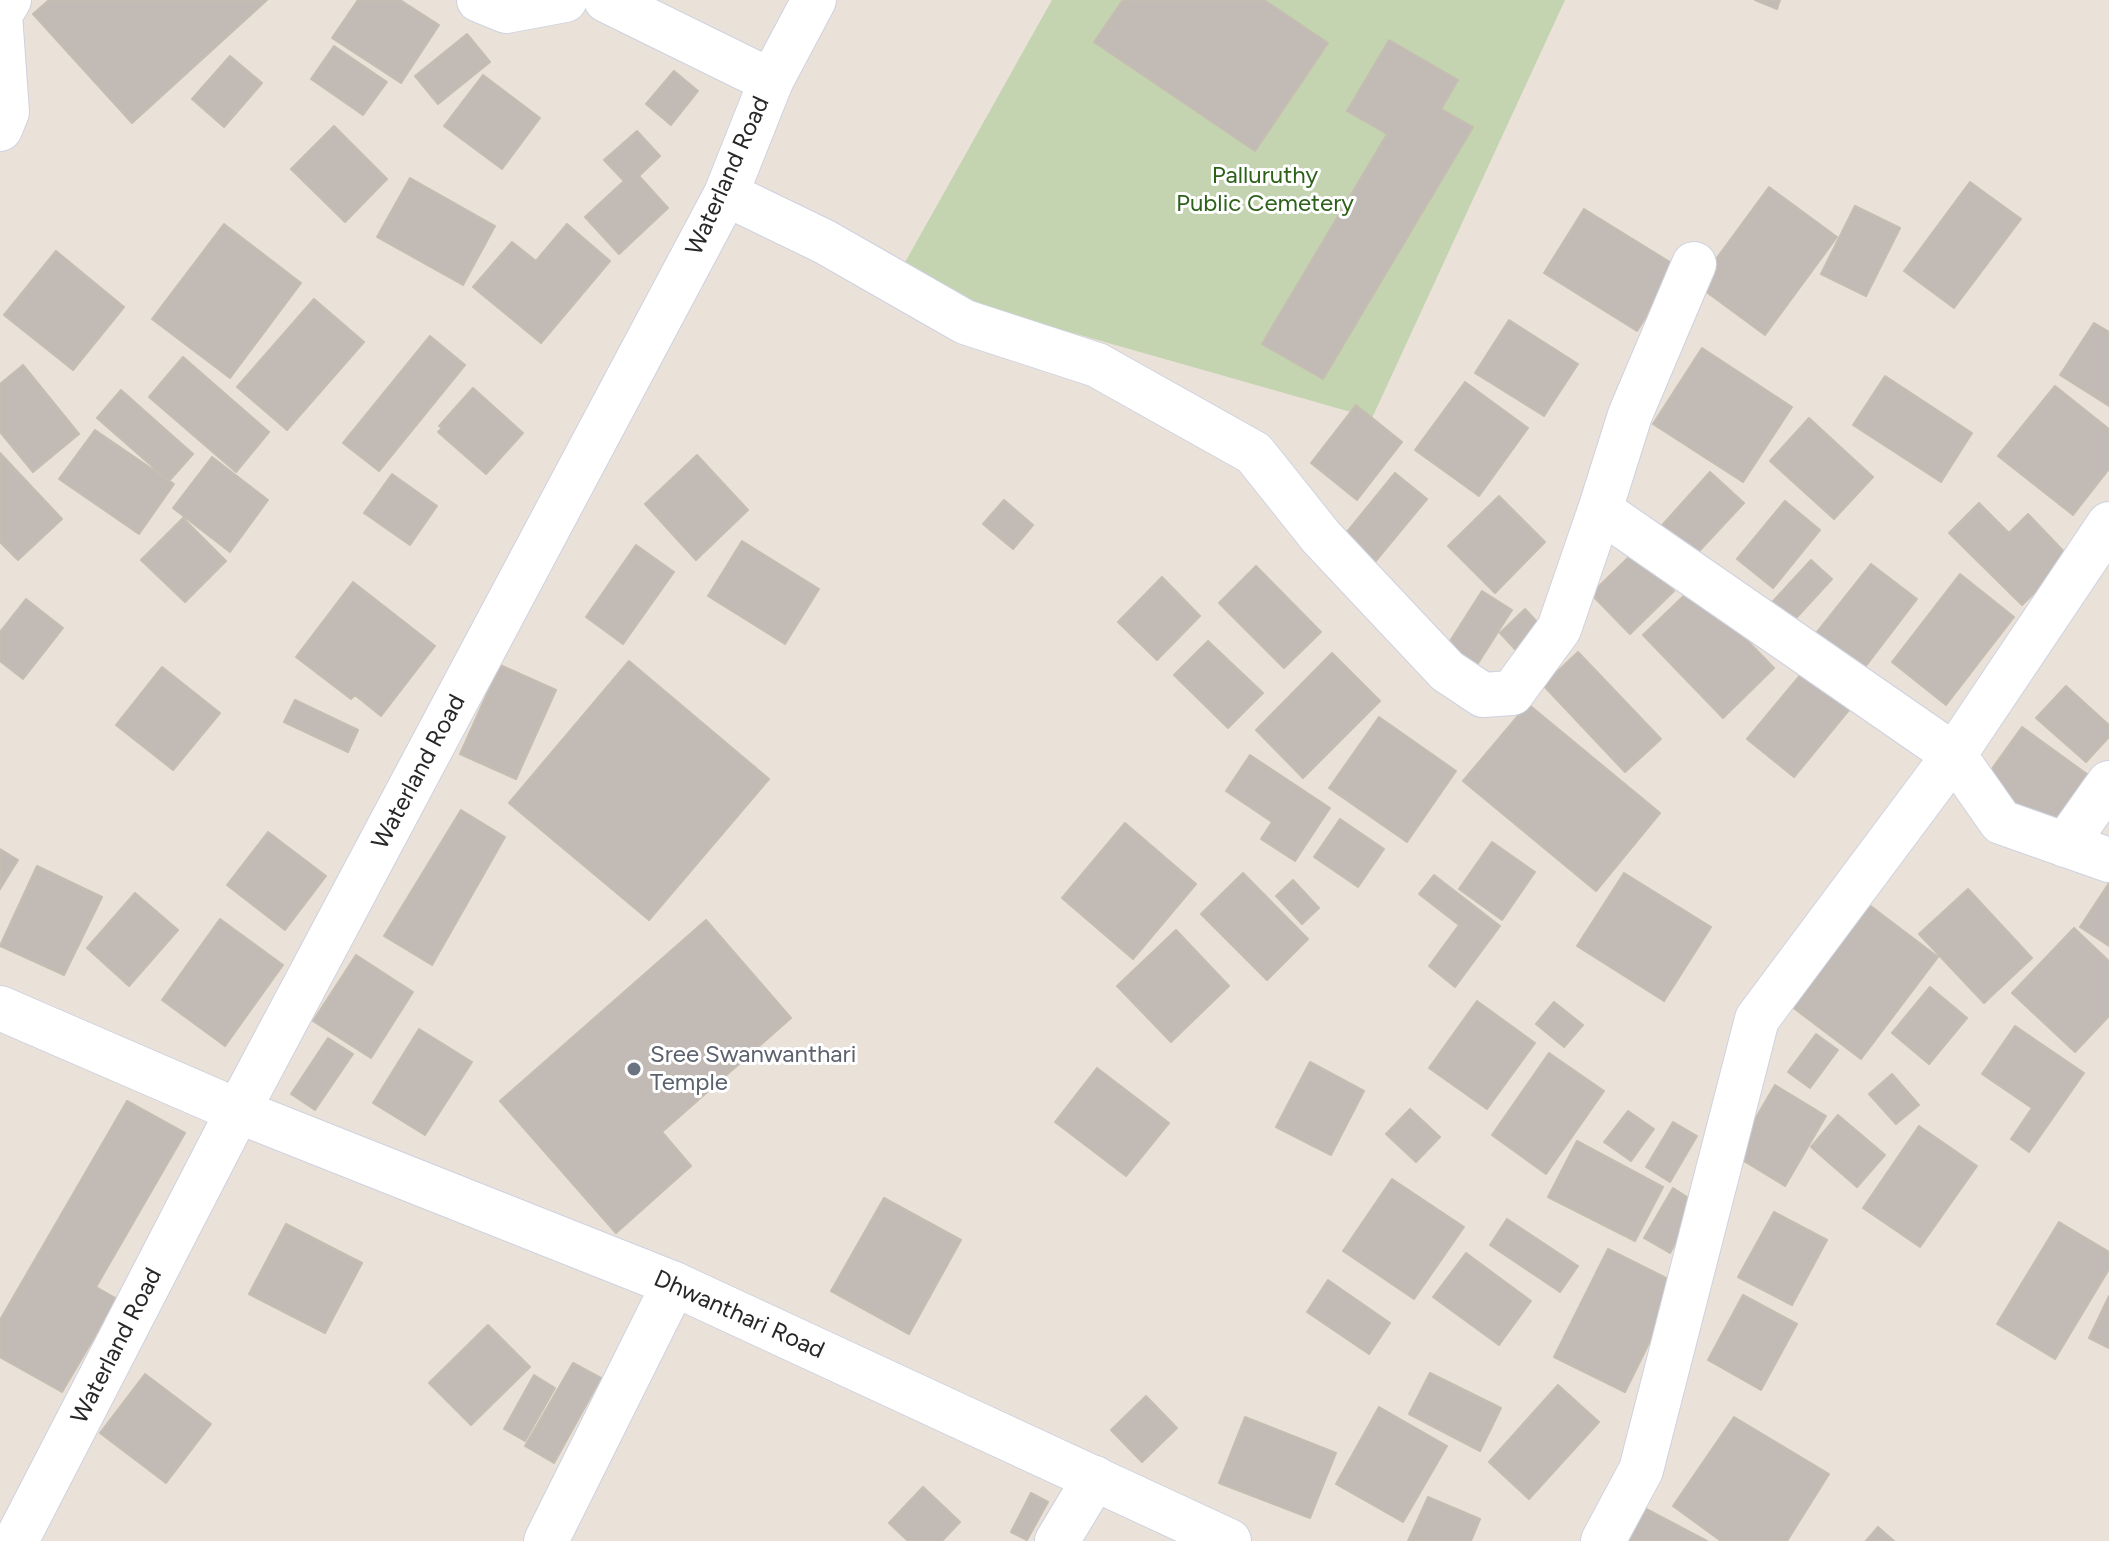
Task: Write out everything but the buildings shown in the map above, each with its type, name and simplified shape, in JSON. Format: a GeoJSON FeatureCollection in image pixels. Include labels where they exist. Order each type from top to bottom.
{"type":"FeatureCollection","features":[{"type":"Feature","properties":{"kind":"street"},"geometry":{"type":"LineString","coordinates":[[0,129],[7,112],[0,15],[9,0]]}},
{"type":"Feature","properties":{"kind":"street"},"geometry":{"type":"LineString","coordinates":[[479,0],[506,11],[565,0]]}},
{"type":"Feature","properties":{"kind":"street"},"geometry":{"type":"LineString","coordinates":[[606,0],[771,81]]}},
{"type":"Feature","properties":{"kind":"street","name":"Waterland Road"},"geometry":{"type":"LineString","coordinates":[[16,1541],[238,1111],[726,194],[771,81],[814,0]]}},
{"type":"Feature","properties":{"kind":"street"},"geometry":{"type":"LineString","coordinates":[[726,194],[825,242],[965,322],[1097,365],[1254,453],[1321,537],[1415,638],[1447,671],[1483,695],[1512,693],[1559,629],[1630,415],[1694,264]]}},
{"type":"Feature","properties":{"kind":"street"},"geometry":{"type":"LineString","coordinates":[[1600,510],[1954,755],[2001,822],[2109,860]]}},
{"type":"Feature","properties":{"kind":"street"},"geometry":{"type":"LineString","coordinates":[[1603,1541],[1641,1470],[1757,1019],[1954,755],[2109,524]]}},
{"type":"Feature","properties":{"kind":"street"},"geometry":{"type":"LineString","coordinates":[[2065,845],[2109,783]]}},
{"type":"Feature","properties":{"kind":"street","name":"Dhwanthari Road"},"geometry":{"type":"LineString","coordinates":[[0,1008],[238,1111],[674,1284],[1229,1541]]}},
{"type":"Feature","properties":{"kind":"street"},"geometry":{"type":"LineString","coordinates":[[546,1541],[674,1284]]}},
{"type":"Feature","properties":{"kind":"street"},"geometry":{"type":"LineString","coordinates":[[1057,1541],[1095,1478]]}},
{"type":"Feature","properties":{"kind":"green space","name":"Palluruthy Public Cemetery"},"geometry":{"type":"Polygon","coordinates":[[[1052,0],[1565,0],[1372,418],[894,282],[1052,0]]]}},
{"type":"Feature","properties":{"kind":"place","name":"Sree Swanwanthari Temple"},"geometry":{"type":"Point","coordinates":[634,1069]}}]}
